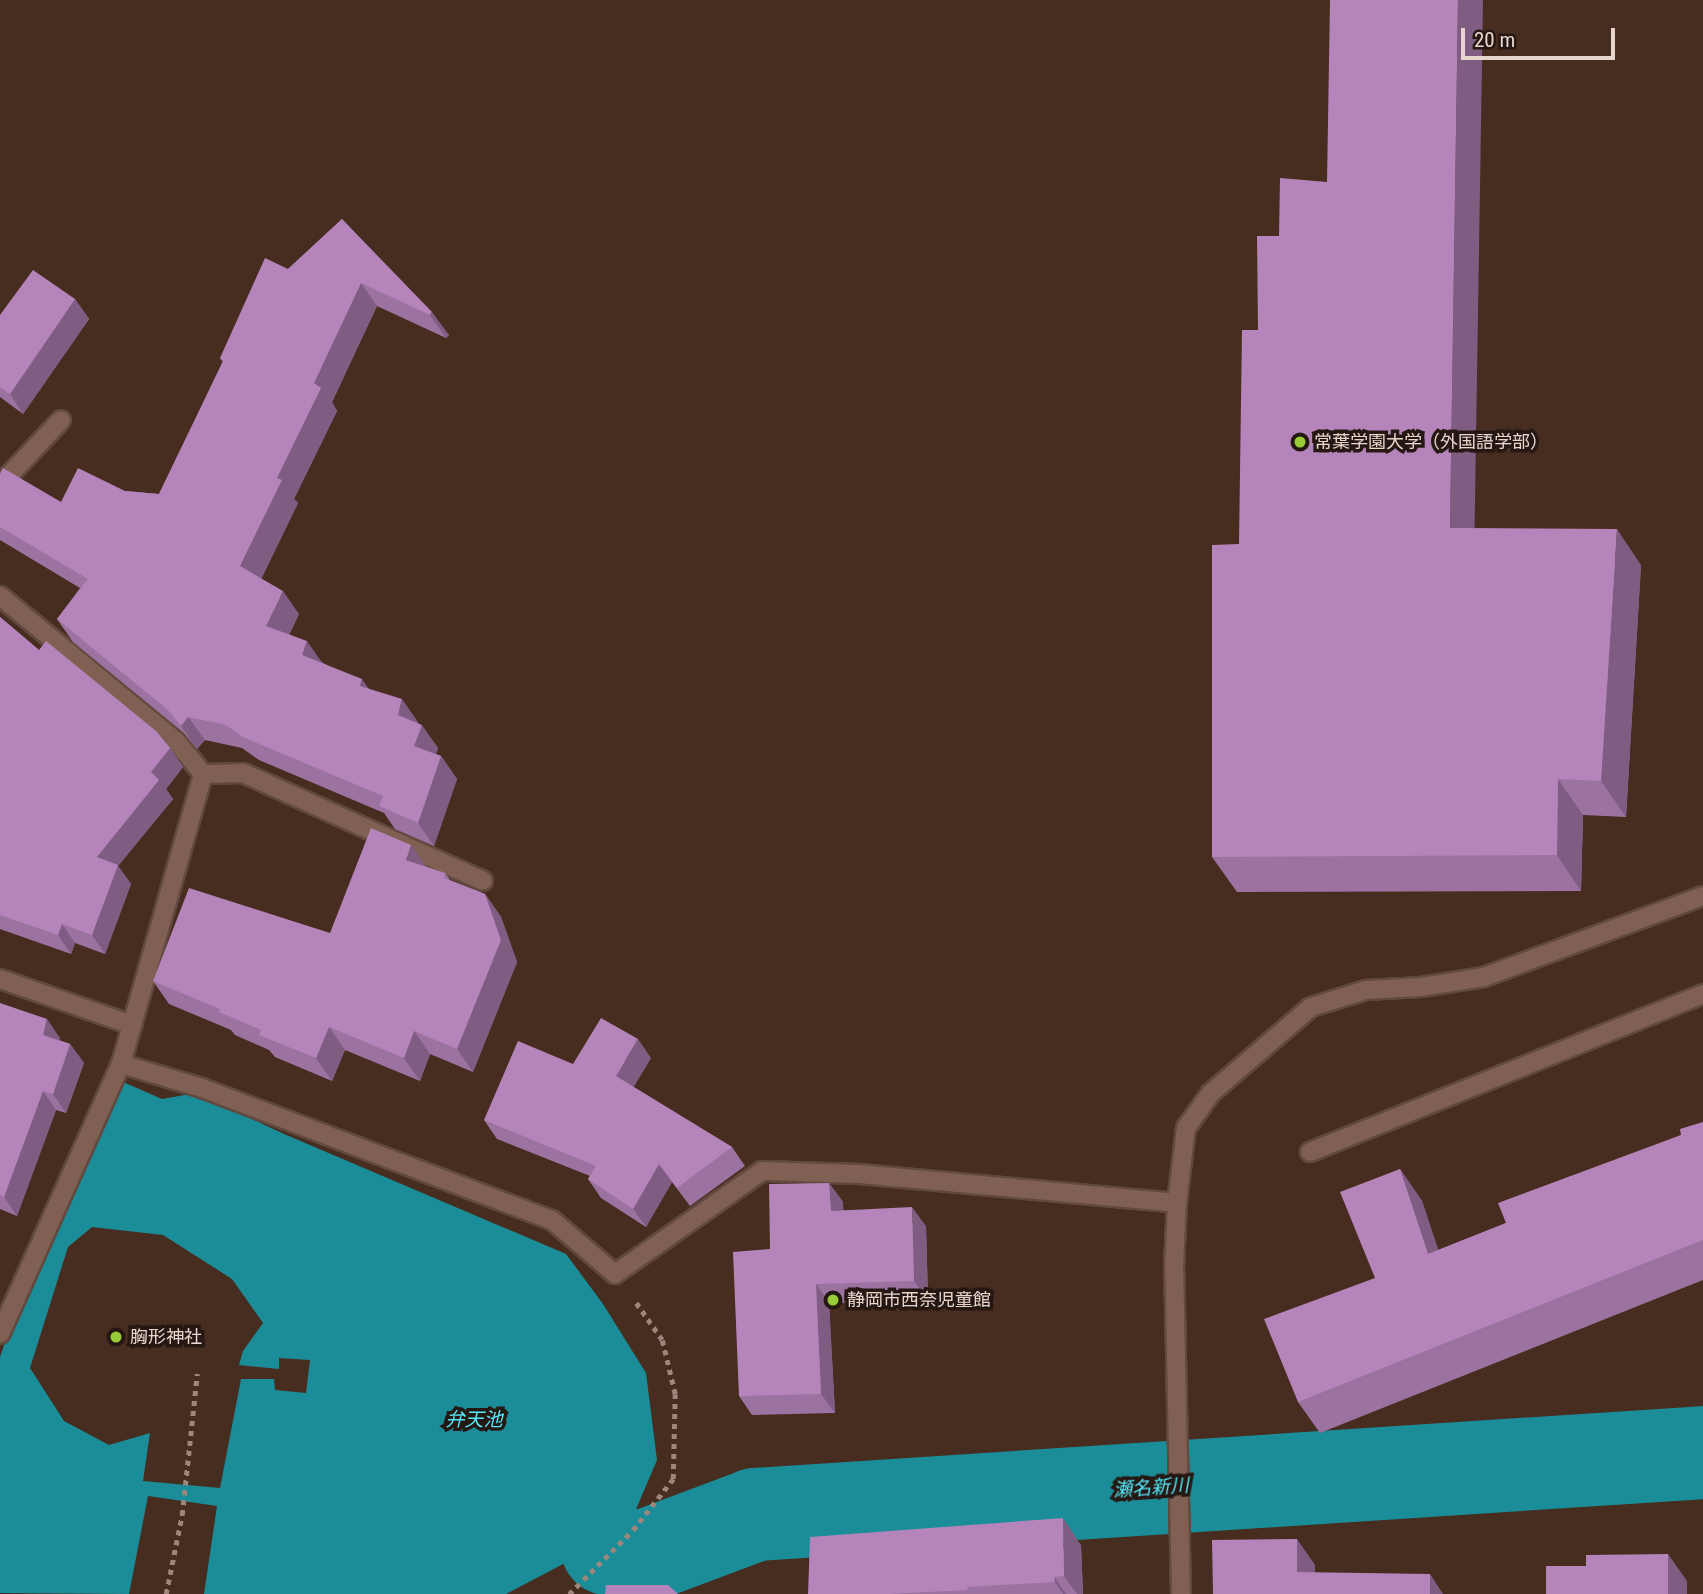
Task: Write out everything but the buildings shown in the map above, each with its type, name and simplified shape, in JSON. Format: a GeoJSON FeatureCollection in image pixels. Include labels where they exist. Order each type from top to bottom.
{"type":"FeatureCollection","features":[{"type":"Feature","properties":{"kind":"street"},"geometry":{"type":"LineString","coordinates":[[0,485],[61,420]]}},
{"type":"Feature","properties":{"kind":"street"},"geometry":{"type":"LineString","coordinates":[[0,596],[177,742],[204,774]]}},
{"type":"Feature","properties":{"kind":"street"},"geometry":{"type":"LineString","coordinates":[[204,774],[243,773],[483,881]]}},
{"type":"Feature","properties":{"kind":"street"},"geometry":{"type":"LineString","coordinates":[[0,1334],[121,1064],[204,774]]}},
{"type":"Feature","properties":{"kind":"street"},"geometry":{"type":"LineString","coordinates":[[1181,1594],[1174,1266],[1177,1203],[1186,1128],[1211,1093],[1311,1007],[1366,990],[1421,987],[1484,977],[1703,896]]}},
{"type":"Feature","properties":{"kind":"street"},"geometry":{"type":"LineString","coordinates":[[0,979],[132,1025]]}},
{"type":"Feature","properties":{"kind":"street"},"geometry":{"type":"LineString","coordinates":[[1310,1152],[1703,994]]}},
{"type":"Feature","properties":{"kind":"street"},"geometry":{"type":"LineString","coordinates":[[121,1064],[202,1088],[552,1220],[615,1274],[762,1171],[860,1174],[1177,1203]]}},
{"type":"Feature","properties":{"kind":"path"},"geometry":{"type":"LineString","coordinates":[[569,1594],[633,1530],[673,1479],[675,1394],[662,1340],[615,1274]]}},
{"type":"Feature","properties":{"kind":"path"},"geometry":{"type":"LineString","coordinates":[[166,1594],[188,1473],[197,1374]]}},
{"type":"Feature","properties":{"kind":"water","name":"弁天池"},"geometry":{"type":"Polygon","coordinates":[[[123,1082],[162,1099],[196,1093],[284,1134],[566,1254],[603,1304],[646,1373],[657,1460],[634,1514],[607,1548],[565,1563],[506,1594],[204,1594],[217,1506],[148,1496],[129,1594],[0,1593],[0,1357],[8,1333],[123,1082]],[[92,1227],[68,1247],[30,1368],[64,1421],[109,1445],[150,1433],[143,1481],[220,1488],[241,1379],[274,1379],[275,1390],[306,1393],[310,1360],[279,1358],[279,1369],[239,1365],[243,1351],[263,1323],[232,1279],[163,1235],[92,1227]]]}},
{"type":"Feature","properties":{"kind":"waterway","name":"瀬名新川"},"geometry":{"type":"LineString","coordinates":[[607,1548],[638,1558],[755,1514],[1703,1452]]}},
{"type":"Feature","properties":{"kind":"place","name":"常葉学園大学（外国語学部）"},"geometry":{"type":"Point","coordinates":[1300,442]}},
{"type":"Feature","properties":{"kind":"place","name":"静岡市西奈児童館"},"geometry":{"type":"Point","coordinates":[833,1300]}},
{"type":"Feature","properties":{"kind":"place","name":"胸形神社"},"geometry":{"type":"Point","coordinates":[116,1337]}}]}
